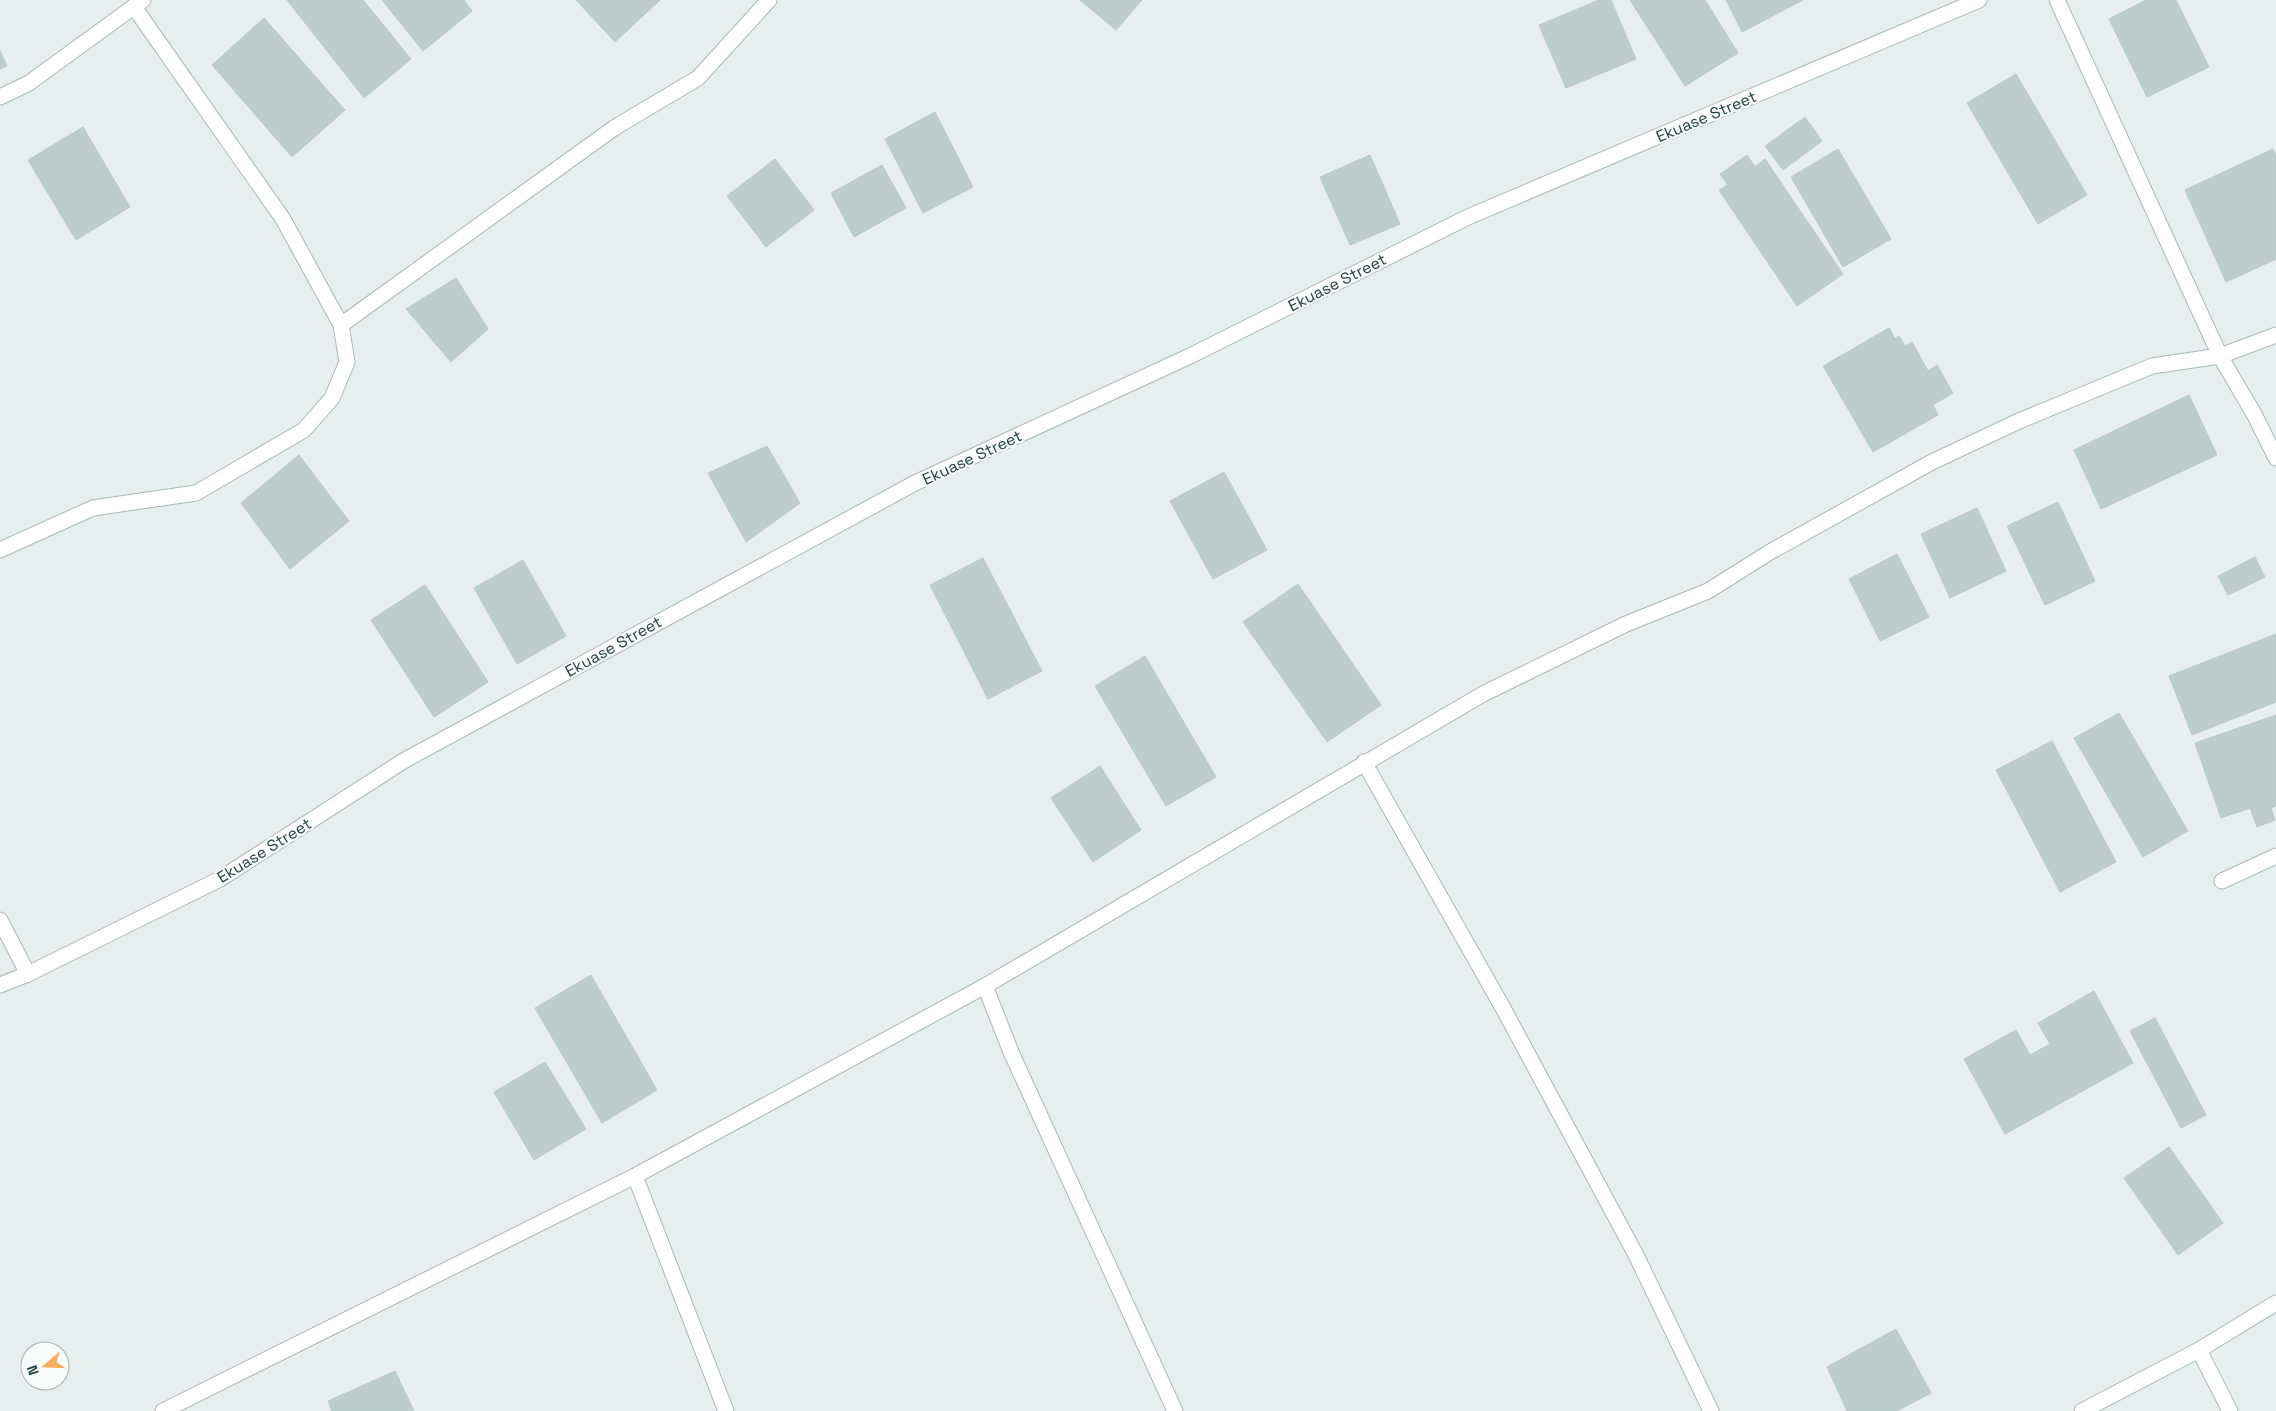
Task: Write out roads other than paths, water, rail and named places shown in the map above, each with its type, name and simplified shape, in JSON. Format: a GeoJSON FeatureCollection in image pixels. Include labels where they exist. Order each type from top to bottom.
{"type":"FeatureCollection","features":[{"type":"Feature","properties":{"kind":"street"},"geometry":{"type":"LineString","coordinates":[[341,325],[614,128],[698,78],[769,0]]}},
{"type":"Feature","properties":{"kind":"street","name":"Ekuase Street"},"geometry":{"type":"LineString","coordinates":[[0,985],[28,974],[220,879],[405,760],[915,483],[1190,356],[1468,217],[1979,0]]}},
{"type":"Feature","properties":{"kind":"street"},"geometry":{"type":"LineString","coordinates":[[2058,0],[2220,356],[2254,414],[2276,458]]}},
{"type":"Feature","properties":{"kind":"street"},"geometry":{"type":"LineString","coordinates":[[0,98],[29,83],[139,4],[283,219],[341,325],[347,362],[332,398],[304,430],[196,493],[93,508],[0,550]]}},
{"type":"Feature","properties":{"kind":"street"},"geometry":{"type":"LineString","coordinates":[[163,1411],[635,1176],[985,986],[1364,762],[1483,694],[1626,624],[1708,591],[1770,552],[1932,462],[2019,421],[2152,366],[2220,356],[2276,335]]}},
{"type":"Feature","properties":{"kind":"street"},"geometry":{"type":"LineString","coordinates":[[1364,762],[1504,1008],[1636,1255],[1711,1411]]}},
{"type":"Feature","properties":{"kind":"street"},"geometry":{"type":"LineString","coordinates":[[2222,881],[2276,856]]}},
{"type":"Feature","properties":{"kind":"street"},"geometry":{"type":"LineString","coordinates":[[0,920],[28,974]]}},
{"type":"Feature","properties":{"kind":"street"},"geometry":{"type":"LineString","coordinates":[[985,986],[1011,1052],[1175,1411]]}},
{"type":"Feature","properties":{"kind":"street"},"geometry":{"type":"LineString","coordinates":[[635,1176],[726,1411]]}},
{"type":"Feature","properties":{"kind":"street"},"geometry":{"type":"LineString","coordinates":[[2082,1411],[2199,1350],[2276,1303]]}},
{"type":"Feature","properties":{"kind":"street"},"geometry":{"type":"LineString","coordinates":[[2199,1350],[2230,1411]]}}]}
